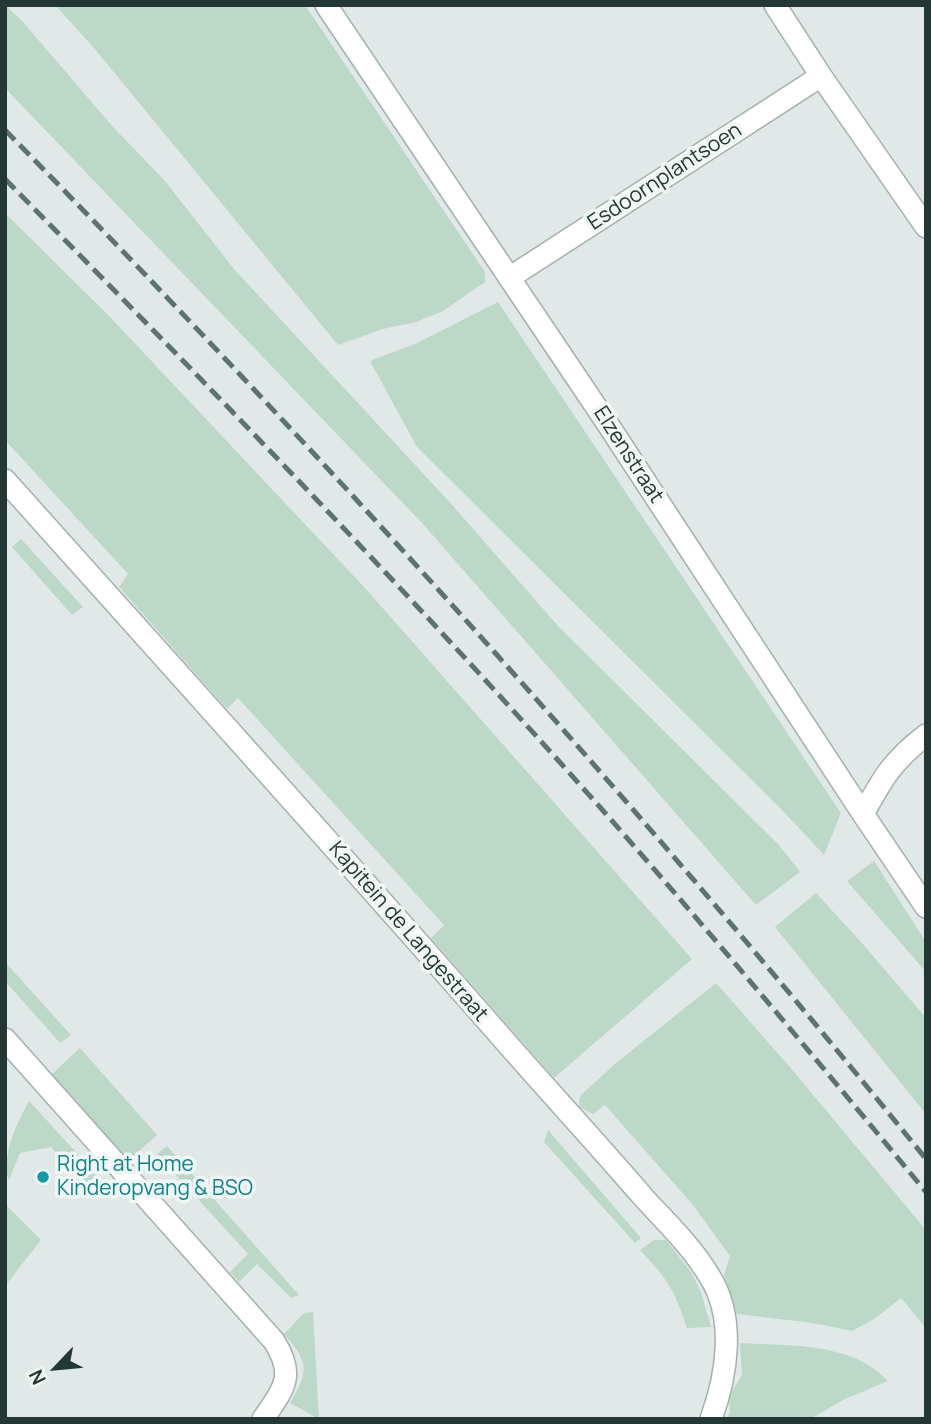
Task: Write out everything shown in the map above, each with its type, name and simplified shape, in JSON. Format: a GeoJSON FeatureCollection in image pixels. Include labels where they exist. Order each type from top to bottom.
{"type":"FeatureCollection","features":[{"type":"Feature","properties":{"kind":"street","name":"Elzenstraat"},"geometry":{"type":"LineString","coordinates":[[326,5],[609,426],[926,907]]}},
{"type":"Feature","properties":{"kind":"street"},"geometry":{"type":"LineString","coordinates":[[775,5],[926,227]]}},
{"type":"Feature","properties":{"kind":"street","name":"Esdoornplantsoen"},"geometry":{"type":"LineString","coordinates":[[509,278],[821,76]]}},
{"type":"Feature","properties":{"kind":"street","name":"Kapitein de Langestraat"},"geometry":{"type":"LineString","coordinates":[[5,480],[561,1102],[674,1232],[710,1278],[724,1313],[726,1334],[719,1396],[711,1419]]}},
{"type":"Feature","properties":{"kind":"street"},"geometry":{"type":"LineString","coordinates":[[863,814],[888,770],[926,735]]}},
{"type":"Feature","properties":{"kind":"street"},"geometry":{"type":"LineString","coordinates":[[5,1039],[274,1341],[284,1357],[286,1384],[263,1419]]}},
{"type":"Feature","properties":{"kind":"green space"},"geometry":{"type":"Polygon","coordinates":[[[5,5],[23,22],[113,127],[165,181],[234,269],[454,507],[558,626],[779,845],[800,872],[756,905],[423,524],[5,88],[5,5]]]}},
{"type":"Feature","properties":{"kind":"green space"},"geometry":{"type":"Polygon","coordinates":[[[55,5],[305,5],[485,272],[485,282],[443,311],[416,322],[383,329],[338,345],[94,48],[55,5]]]}},
{"type":"Feature","properties":{"kind":"green space"},"geometry":{"type":"Polygon","coordinates":[[[5,213],[111,318],[365,588],[692,959],[554,1078],[431,938],[444,925],[238,698],[227,709],[119,587],[128,574],[5,440],[5,213]]]}},
{"type":"Feature","properties":{"kind":"green space"},"geometry":{"type":"Polygon","coordinates":[[[498,302],[841,813],[824,855],[417,447],[370,361],[417,343],[498,302]]]}},
{"type":"Feature","properties":{"kind":"green space"},"geometry":{"type":"Polygon","coordinates":[[[21,539],[83,607],[72,615],[12,547],[21,539]]]}},
{"type":"Feature","properties":{"kind":"green space"},"geometry":{"type":"Polygon","coordinates":[[[874,861],[926,942],[926,972],[847,881],[874,861]]]}},
{"type":"Feature","properties":{"kind":"green space"},"geometry":{"type":"Polygon","coordinates":[[[816,893],[926,1018],[926,1114],[775,927],[816,893]]]}},
{"type":"Feature","properties":{"kind":"green space"},"geometry":{"type":"Polygon","coordinates":[[[5,962],[71,1035],[60,1043],[5,981],[5,962]]]}},
{"type":"Feature","properties":{"kind":"green space"},"geometry":{"type":"Polygon","coordinates":[[[716,983],[926,1230],[926,1328],[901,1298],[874,1319],[852,1331],[813,1323],[737,1314],[724,1275],[730,1256],[693,1205],[605,1105],[593,1114],[579,1107],[580,1096],[616,1063],[716,983]]]}},
{"type":"Feature","properties":{"kind":"green space"},"geometry":{"type":"Polygon","coordinates":[[[80,1048],[157,1135],[128,1161],[52,1074],[80,1048]]]}},
{"type":"Feature","properties":{"kind":"green space"},"geometry":{"type":"Polygon","coordinates":[[[29,1101],[97,1175],[79,1191],[73,1171],[51,1147],[20,1153],[9,1180],[8,1151],[29,1101]]]}},
{"type":"Feature","properties":{"kind":"green space"},"geometry":{"type":"Polygon","coordinates":[[[548,1130],[641,1238],[635,1243],[544,1142],[548,1130]]]}},
{"type":"Feature","properties":{"kind":"green space"},"geometry":{"type":"Polygon","coordinates":[[[167,1146],[299,1295],[291,1298],[257,1264],[239,1282],[230,1272],[248,1254],[157,1154],[167,1146]]]}},
{"type":"Feature","properties":{"kind":"green space"},"geometry":{"type":"Polygon","coordinates":[[[5,1204],[41,1240],[5,1286],[5,1204]]]}},
{"type":"Feature","properties":{"kind":"green space"},"geometry":{"type":"Polygon","coordinates":[[[654,1240],[666,1240],[691,1272],[701,1292],[711,1327],[687,1328],[669,1286],[640,1250],[654,1240]]]}},
{"type":"Feature","properties":{"kind":"green space"},"geometry":{"type":"Polygon","coordinates":[[[313,1312],[319,1419],[290,1403],[301,1383],[304,1367],[298,1352],[284,1334],[304,1313],[313,1312]]]}},
{"type":"Feature","properties":{"kind":"green space"},"geometry":{"type":"Polygon","coordinates":[[[740,1343],[819,1348],[839,1353],[873,1368],[888,1381],[843,1400],[810,1419],[726,1419],[730,1413],[729,1396],[742,1375],[740,1343]]]}},
{"type":"Feature","properties":{"kind":"railway"},"geometry":{"type":"LineString","coordinates":[[5,130],[244,379],[478,634],[705,893],[926,1159]]}},
{"type":"Feature","properties":{"kind":"railway"},"geometry":{"type":"LineString","coordinates":[[5,179],[310,493],[460,652],[606,814],[926,1192]]}},
{"type":"Feature","properties":{"kind":"place","name":"Right at Home Kinderopvang & BSO"},"geometry":{"type":"Point","coordinates":[43,1177]}}]}
